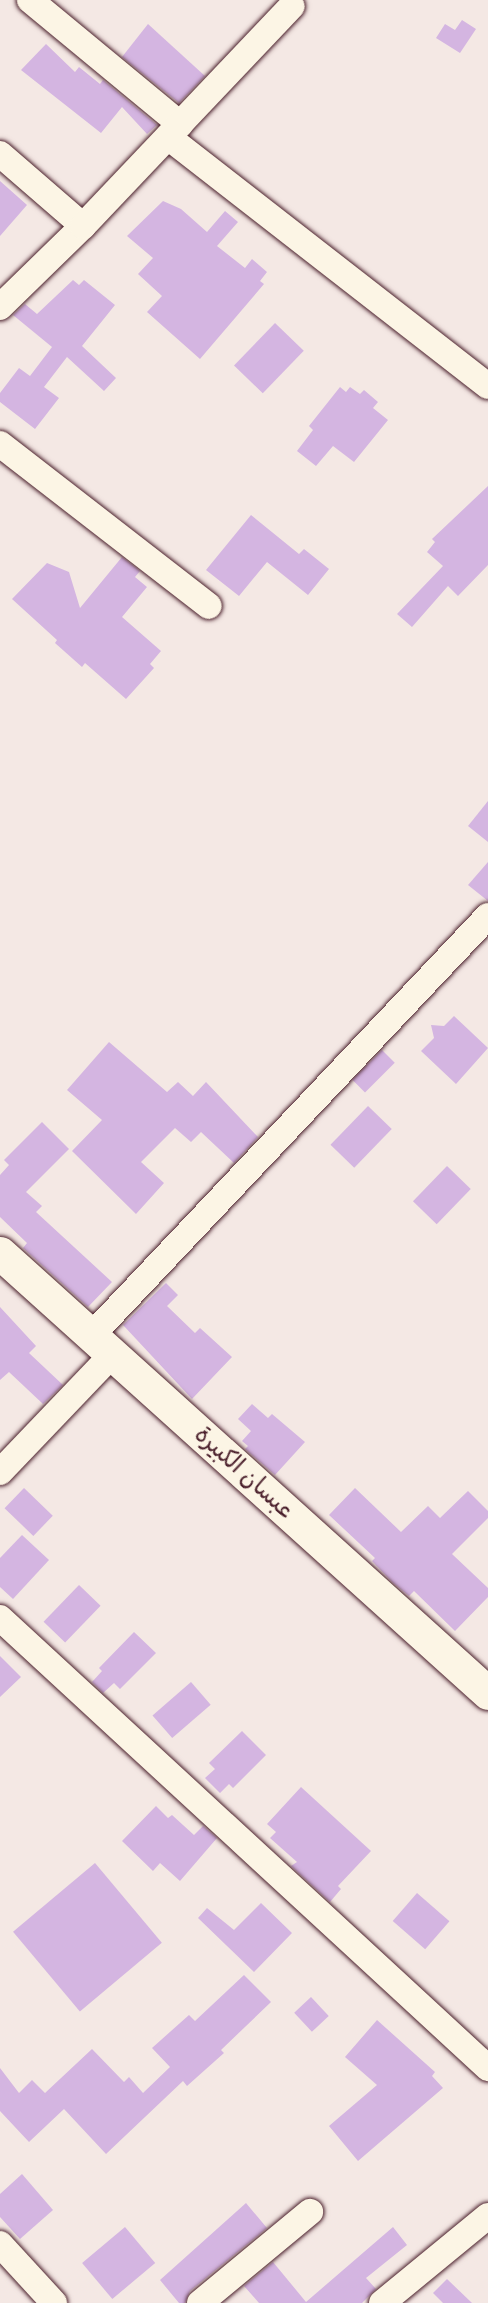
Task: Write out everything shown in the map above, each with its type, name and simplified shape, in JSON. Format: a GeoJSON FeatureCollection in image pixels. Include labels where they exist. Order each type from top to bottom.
{"type":"FeatureCollection","features":[{"type":"Feature","properties":{"kind":"main road","name":"عبسان الكبيرة"},"geometry":{"type":"LineString","coordinates":[[0,1253],[488,1693]]}},
{"type":"Feature","properties":{"kind":"street"},"geometry":{"type":"LineString","coordinates":[[30,0],[174,131],[488,386]]}},
{"type":"Feature","properties":{"kind":"street"},"geometry":{"type":"LineString","coordinates":[[0,306],[83,226],[292,6]]}},
{"type":"Feature","properties":{"kind":"street"},"geometry":{"type":"LineString","coordinates":[[0,154],[83,226]]}},
{"type":"Feature","properties":{"kind":"street"},"geometry":{"type":"LineString","coordinates":[[0,444],[209,606]]}},
{"type":"Feature","properties":{"kind":"street"},"geometry":{"type":"LineString","coordinates":[[0,1472],[101,1346],[488,916]]}},
{"type":"Feature","properties":{"kind":"street"},"geometry":{"type":"LineString","coordinates":[[0,1618],[488,2068]]}},
{"type":"Feature","properties":{"kind":"street"},"geometry":{"type":"LineString","coordinates":[[200,2303],[310,2212]]}},
{"type":"Feature","properties":{"kind":"street"},"geometry":{"type":"LineString","coordinates":[[382,2303],[488,2216]]}},
{"type":"Feature","properties":{"kind":"street"},"geometry":{"type":"LineString","coordinates":[[0,2244],[54,2303]]}},
{"type":"Feature","properties":{"kind":"building"},"geometry":{"type":"Polygon","coordinates":[[[462,20],[476,29],[460,53],[436,38],[445,24],[455,30],[462,20]]]}},
{"type":"Feature","properties":{"kind":"building"},"geometry":{"type":"Polygon","coordinates":[[[148,24],[205,76],[179,103],[122,57],[148,24]]]}},
{"type":"Feature","properties":{"kind":"building"},"geometry":{"type":"Polygon","coordinates":[[[46,44],[75,72],[79,67],[100,84],[103,80],[157,125],[147,134],[122,107],[101,133],[21,70],[46,44]]]}},
{"type":"Feature","properties":{"kind":"building"},"geometry":{"type":"Polygon","coordinates":[[[0,181],[27,205],[0,236],[0,181]]]}},
{"type":"Feature","properties":{"kind":"building"},"geometry":{"type":"Polygon","coordinates":[[[163,201],[181,209],[207,232],[225,211],[238,222],[217,246],[245,268],[252,259],[267,272],[260,281],[264,284],[200,359],[147,312],[162,296],[138,274],[153,258],[127,236],[163,201]]]}},
{"type":"Feature","properties":{"kind":"building"},"geometry":{"type":"Polygon","coordinates":[[[73,280],[79,285],[84,280],[115,305],[82,346],[116,378],[104,391],[67,357],[44,387],[59,398],[35,429],[0,402],[0,393],[19,368],[30,376],[52,347],[13,315],[25,304],[37,314],[73,280]]]}},
{"type":"Feature","properties":{"kind":"building"},"geometry":{"type":"Polygon","coordinates":[[[275,323],[304,351],[263,393],[234,365],[275,323]]]}},
{"type":"Feature","properties":{"kind":"building"},"geometry":{"type":"Polygon","coordinates":[[[340,387],[346,392],[350,387],[360,394],[364,390],[378,402],[373,408],[388,420],[354,462],[333,446],[316,466],[297,451],[313,430],[309,426],[340,387]]]}},
{"type":"Feature","properties":{"kind":"building"},"geometry":{"type":"Polygon","coordinates":[[[488,486],[488,565],[458,596],[448,586],[412,627],[397,614],[443,566],[427,552],[435,542],[432,539],[488,486]]]}},
{"type":"Feature","properties":{"kind":"building"},"geometry":{"type":"Polygon","coordinates":[[[251,515],[299,554],[304,549],[329,569],[308,595],[267,562],[239,596],[206,570],[251,515]]]}},
{"type":"Feature","properties":{"kind":"building"},"geometry":{"type":"Polygon","coordinates":[[[122,557],[140,571],[135,577],[147,587],[122,617],[161,651],[150,664],[154,668],[126,699],[85,663],[82,667],[55,643],[57,640],[12,599],[47,563],[69,572],[80,608],[122,557]]]}},
{"type":"Feature","properties":{"kind":"building"},"geometry":{"type":"Polygon","coordinates":[[[488,801],[488,842],[468,826],[488,801]]]}},
{"type":"Feature","properties":{"kind":"building"},"geometry":{"type":"Polygon","coordinates":[[[488,862],[488,901],[468,885],[488,862]]]}},
{"type":"Feature","properties":{"kind":"building"},"geometry":{"type":"Polygon","coordinates":[[[454,1016],[488,1048],[456,1084],[421,1051],[434,1038],[431,1025],[444,1026],[454,1016]]]}},
{"type":"Feature","properties":{"kind":"building"},"geometry":{"type":"Polygon","coordinates":[[[109,1042],[167,1092],[178,1082],[193,1096],[206,1082],[258,1137],[234,1163],[201,1132],[191,1142],[175,1128],[141,1162],[164,1183],[136,1214],[72,1151],[102,1120],[67,1090],[109,1042]]]}},
{"type":"Feature","properties":{"kind":"building"},"geometry":{"type":"Polygon","coordinates":[[[382,1050],[395,1063],[365,1092],[352,1080],[382,1050]]]}},
{"type":"Feature","properties":{"kind":"building"},"geometry":{"type":"Polygon","coordinates":[[[368,1106],[392,1129],[354,1168],[330,1145],[368,1106]]]}},
{"type":"Feature","properties":{"kind":"building"},"geometry":{"type":"Polygon","coordinates":[[[42,1122],[69,1149],[26,1192],[42,1206],[36,1212],[112,1282],[88,1307],[23,1248],[27,1243],[0,1217],[0,1175],[9,1165],[4,1160],[42,1122]]]}},
{"type":"Feature","properties":{"kind":"building"},"geometry":{"type":"Polygon","coordinates":[[[447,1166],[471,1189],[437,1224],[413,1201],[447,1166]]]}},
{"type":"Feature","properties":{"kind":"building"},"geometry":{"type":"Polygon","coordinates":[[[166,1283],[178,1295],[167,1306],[195,1333],[200,1328],[232,1357],[192,1399],[123,1325],[166,1283]]]}},
{"type":"Feature","properties":{"kind":"building"},"geometry":{"type":"Polygon","coordinates":[[[0,1307],[36,1346],[29,1353],[63,1385],[43,1404],[9,1372],[0,1380],[0,1307]]]}},
{"type":"Feature","properties":{"kind":"building"},"geometry":{"type":"Polygon","coordinates":[[[252,1404],[268,1418],[272,1414],[305,1442],[275,1475],[245,1449],[248,1446],[242,1441],[251,1431],[238,1419],[252,1404]]]}},
{"type":"Feature","properties":{"kind":"building"},"geometry":{"type":"Polygon","coordinates":[[[24,1488],[53,1516],[33,1536],[5,1508],[24,1488]]]}},
{"type":"Feature","properties":{"kind":"building"},"geometry":{"type":"Polygon","coordinates":[[[355,1488],[401,1532],[428,1506],[440,1518],[468,1491],[488,1511],[488,1518],[452,1554],[488,1588],[488,1597],[455,1631],[414,1591],[409,1596],[392,1582],[372,1561],[375,1558],[329,1515],[355,1488]]]}},
{"type":"Feature","properties":{"kind":"building"},"geometry":{"type":"Polygon","coordinates":[[[22,1535],[49,1560],[13,1599],[0,1587],[0,1558],[22,1535]]]}},
{"type":"Feature","properties":{"kind":"building"},"geometry":{"type":"Polygon","coordinates":[[[79,1585],[101,1606],[65,1643],[44,1622],[79,1585]]]}},
{"type":"Feature","properties":{"kind":"building"},"geometry":{"type":"Polygon","coordinates":[[[134,1632],[156,1653],[120,1689],[114,1683],[103,1693],[92,1682],[102,1671],[99,1668],[134,1632]]]}},
{"type":"Feature","properties":{"kind":"building"},"geometry":{"type":"Polygon","coordinates":[[[0,1656],[21,1677],[0,1697],[0,1656]]]}},
{"type":"Feature","properties":{"kind":"building"},"geometry":{"type":"Polygon","coordinates":[[[191,1682],[211,1705],[172,1738],[153,1715],[191,1682]]]}},
{"type":"Feature","properties":{"kind":"building"},"geometry":{"type":"Polygon","coordinates":[[[242,1731],[266,1755],[233,1788],[229,1784],[220,1793],[205,1778],[215,1769],[209,1763],[242,1731]]]}},
{"type":"Feature","properties":{"kind":"building"},"geometry":{"type":"Polygon","coordinates":[[[301,1787],[371,1851],[338,1886],[341,1889],[330,1902],[291,1866],[297,1862],[270,1838],[276,1832],[267,1824],[301,1787]]]}},
{"type":"Feature","properties":{"kind":"building"},"geometry":{"type":"Polygon","coordinates":[[[156,1806],[168,1818],[172,1815],[194,1835],[203,1826],[217,1838],[180,1881],[160,1863],[153,1871],[122,1841],[156,1806]]]}},
{"type":"Feature","properties":{"kind":"building"},"geometry":{"type":"Polygon","coordinates":[[[95,1863],[162,1943],[80,2011],[13,1932],[95,1863]]]}},
{"type":"Feature","properties":{"kind":"building"},"geometry":{"type":"Polygon","coordinates":[[[417,1893],[449,1921],[425,1949],[393,1921],[417,1893]]]}},
{"type":"Feature","properties":{"kind":"building"},"geometry":{"type":"Polygon","coordinates":[[[261,1903],[292,1933],[254,1972],[198,1918],[207,1908],[234,1930],[261,1903]]]}},
{"type":"Feature","properties":{"kind":"building"},"geometry":{"type":"Polygon","coordinates":[[[244,1975],[271,2002],[221,2050],[224,2053],[187,2086],[183,2081],[106,2154],[64,2109],[29,2142],[0,2111],[0,2068],[19,2093],[32,2080],[45,2093],[92,2049],[124,2082],[129,2077],[143,2093],[170,2067],[152,2048],[189,2015],[195,2021],[244,1975]]]}},
{"type":"Feature","properties":{"kind":"building"},"geometry":{"type":"Polygon","coordinates":[[[311,1997],[329,2016],[312,2032],[294,2013],[311,1997]]]}},
{"type":"Feature","properties":{"kind":"building"},"geometry":{"type":"Polygon","coordinates":[[[377,2020],[435,2072],[432,2076],[443,2088],[358,2161],[329,2126],[377,2085],[345,2057],[377,2020]]]}},
{"type":"Feature","properties":{"kind":"building"},"geometry":{"type":"Polygon","coordinates":[[[22,2174],[53,2210],[20,2239],[0,2217],[0,2194],[22,2174]]]}},
{"type":"Feature","properties":{"kind":"building"},"geometry":{"type":"Polygon","coordinates":[[[246,2203],[267,2228],[190,2291],[185,2303],[179,2303],[160,2280],[246,2203]]]}},
{"type":"Feature","properties":{"kind":"building"},"geometry":{"type":"Polygon","coordinates":[[[125,2227],[155,2263],[112,2299],[82,2263],[125,2227]]]}},
{"type":"Feature","properties":{"kind":"building"},"geometry":{"type":"Polygon","coordinates":[[[393,2227],[407,2245],[366,2278],[376,2289],[362,2303],[259,2303],[244,2286],[273,2262],[306,2302],[393,2227]]]}},
{"type":"Feature","properties":{"kind":"building"},"geometry":{"type":"Polygon","coordinates":[[[447,2279],[472,2303],[443,2303],[433,2293],[447,2279]]]}}]}
